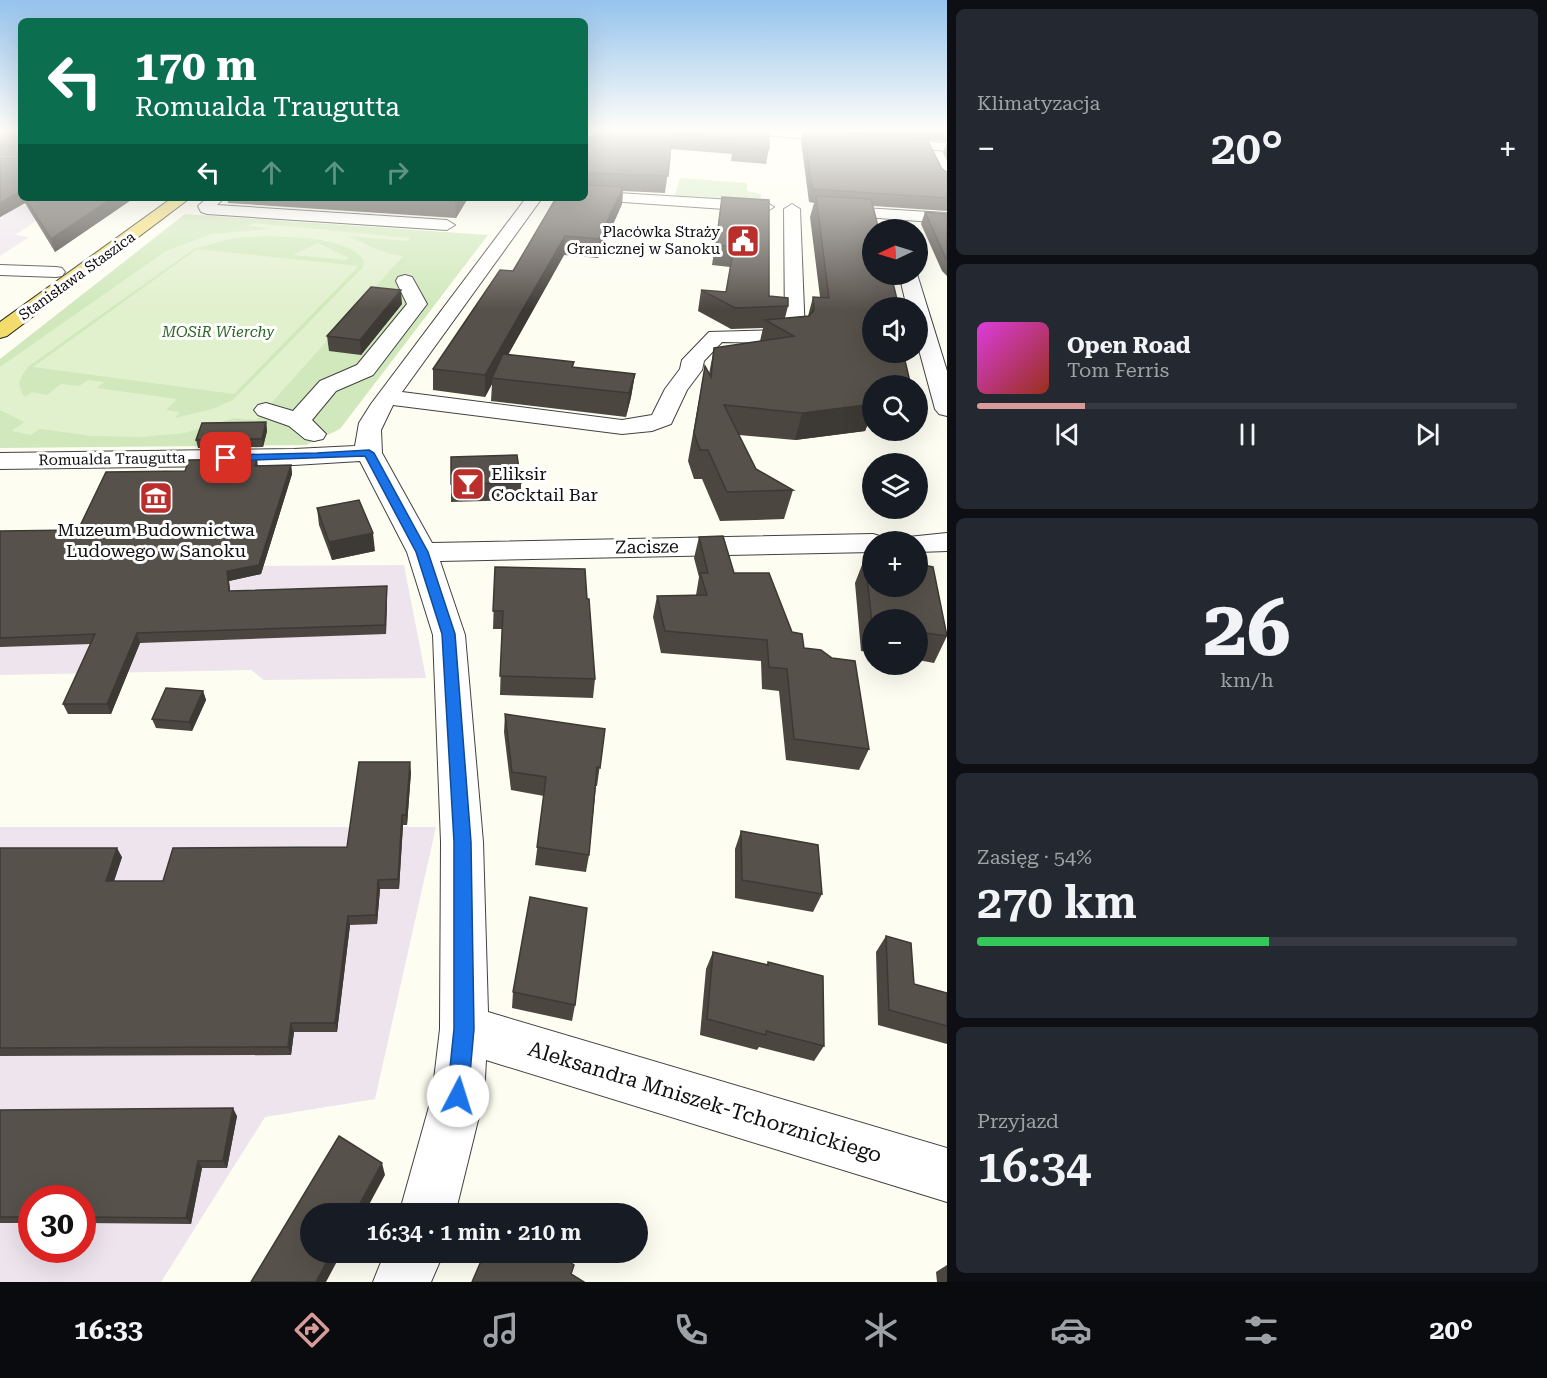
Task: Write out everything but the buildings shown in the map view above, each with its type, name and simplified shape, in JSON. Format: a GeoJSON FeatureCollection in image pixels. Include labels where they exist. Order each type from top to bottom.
{"type":"FeatureCollection","features":[{"type":"Feature","properties":{"kind":"main road","name":"Stanisława Staszica"},"geometry":{"type":"LineString","coordinates":[[0,315],[150,201]]}},
{"type":"Feature","properties":{"kind":"main road","name":"Stanisława Staszica"},"geometry":{"type":"LineString","coordinates":[[0,332],[178,201]]}},
{"type":"Feature","properties":{"kind":"street"},"geometry":{"type":"LineString","coordinates":[[588,196],[804,210],[871,219]]}},
{"type":"Feature","properties":{"kind":"street"},"geometry":{"type":"LineString","coordinates":[[212,201],[206,206],[207,209],[447,225]]}},
{"type":"Feature","properties":{"kind":"street"},"geometry":{"type":"LineString","coordinates":[[430,1203],[458,1096],[464,1029],[462,842],[449,634],[422,552],[369,453],[366,440],[369,425],[387,397],[532,201]]}},
{"type":"Feature","properties":{"kind":"street"},"geometry":{"type":"LineString","coordinates":[[387,397],[622,427],[652,424],[662,419],[676,389],[692,370],[693,360],[716,336],[776,338],[795,335],[804,210]]}},
{"type":"Feature","properties":{"kind":"street"},"geometry":{"type":"LineString","coordinates":[[928,219],[947,218]]}},
{"type":"Feature","properties":{"kind":"street"},"geometry":{"type":"LineString","coordinates":[[0,270],[56,272]]}},
{"type":"Feature","properties":{"kind":"street"},"geometry":{"type":"LineString","coordinates":[[298,421],[328,386],[365,370],[417,304],[405,281]]}},
{"type":"Feature","properties":{"kind":"street"},"geometry":{"type":"LineString","coordinates":[[928,343],[947,409]]}},
{"type":"Feature","properties":{"kind":"street"},"geometry":{"type":"LineString","coordinates":[[266,410],[298,421],[320,439],[369,453]]}},
{"type":"Feature","properties":{"kind":"street","name":"Romualda Traugutta"},"geometry":{"type":"LineString","coordinates":[[0,460],[294,457],[369,453]]}},
{"type":"Feature","properties":{"kind":"street"},"geometry":{"type":"LineString","coordinates":[[928,543],[947,542]]}},
{"type":"Feature","properties":{"kind":"street","name":"Zacisze"},"geometry":{"type":"LineString","coordinates":[[422,552],[862,543]]}},
{"type":"Feature","properties":{"kind":"street","name":"Aleksandra Mniszek-Tchorznickiego"},"geometry":{"type":"LineString","coordinates":[[464,1029],[947,1174]]}},
{"type":"Feature","properties":{"kind":"street"},"geometry":{"type":"LineString","coordinates":[[402,1282],[411,1263]]}},
{"type":"Feature","properties":{"kind":"shaded area"},"geometry":{"type":"Polygon","coordinates":[[[0,204],[44,207],[48,213],[15,235],[29,237],[0,256],[0,204]]]}},
{"type":"Feature","properties":{"kind":"shaded area"},"geometry":{"type":"Polygon","coordinates":[[[404,565],[426,678],[264,680],[251,670],[0,675],[0,568],[404,565]]]}},
{"type":"Feature","properties":{"kind":"shaded area"},"geometry":{"type":"Polygon","coordinates":[[[0,827],[436,827],[375,1099],[265,1117],[161,1282],[0,1282],[0,827]]]}},
{"type":"Feature","properties":{"kind":"green space"},"geometry":{"type":"Polygon","coordinates":[[[676,191],[747,191],[761,194],[762,203],[674,198],[676,191]]]}},
{"type":"Feature","properties":{"kind":"green space","name":"MOSiR Wierchy"},"geometry":{"type":"Polygon","coordinates":[[[185,214],[488,235],[340,429],[306,445],[0,448],[0,359],[185,214]]]}},
{"type":"Feature","properties":{"kind":"green space"},"geometry":{"type":"Polygon","coordinates":[[[253,223],[410,238],[408,241],[348,236],[382,251],[403,256],[256,420],[234,418],[185,433],[142,437],[92,436],[40,429],[31,435],[12,431],[24,422],[0,410],[0,367],[166,251],[211,234],[271,229],[248,226],[253,223]],[[270,236],[234,238],[194,249],[29,366],[20,382],[22,393],[25,397],[32,392],[47,395],[61,384],[79,386],[88,380],[104,382],[97,388],[177,399],[166,410],[180,412],[175,418],[212,409],[233,400],[363,267],[364,261],[357,253],[335,243],[307,238],[270,236]]]}},
{"type":"Feature","properties":{"kind":"green space"},"geometry":{"type":"Polygon","coordinates":[[[318,243],[349,258],[345,260],[293,255],[318,243]]]}},
{"type":"Feature","properties":{"kind":"green space"},"geometry":{"type":"Polygon","coordinates":[[[197,249],[359,266],[234,394],[33,367],[197,249]]]}},
{"type":"Feature","properties":{"kind":"place","name":"Placówka Straży Granicznej w Sanoku"},"geometry":{"type":"Point","coordinates":[743,241]}},
{"type":"Feature","properties":{"kind":"place","name":"Eliksir Cocktail Bar"},"geometry":{"type":"Point","coordinates":[468,484]}},
{"type":"Feature","properties":{"kind":"place","name":"Muzeum Budownictwa Ludowego w Sanoku"},"geometry":{"type":"Point","coordinates":[156,498]}},
{"type":"Feature","properties":{"kind":"route"},"geometry":{"type":"LineString","coordinates":[[226,458],[340,456],[369,453],[422,552],[449,634],[462,842],[464,1029],[458,1096]]}}]}
